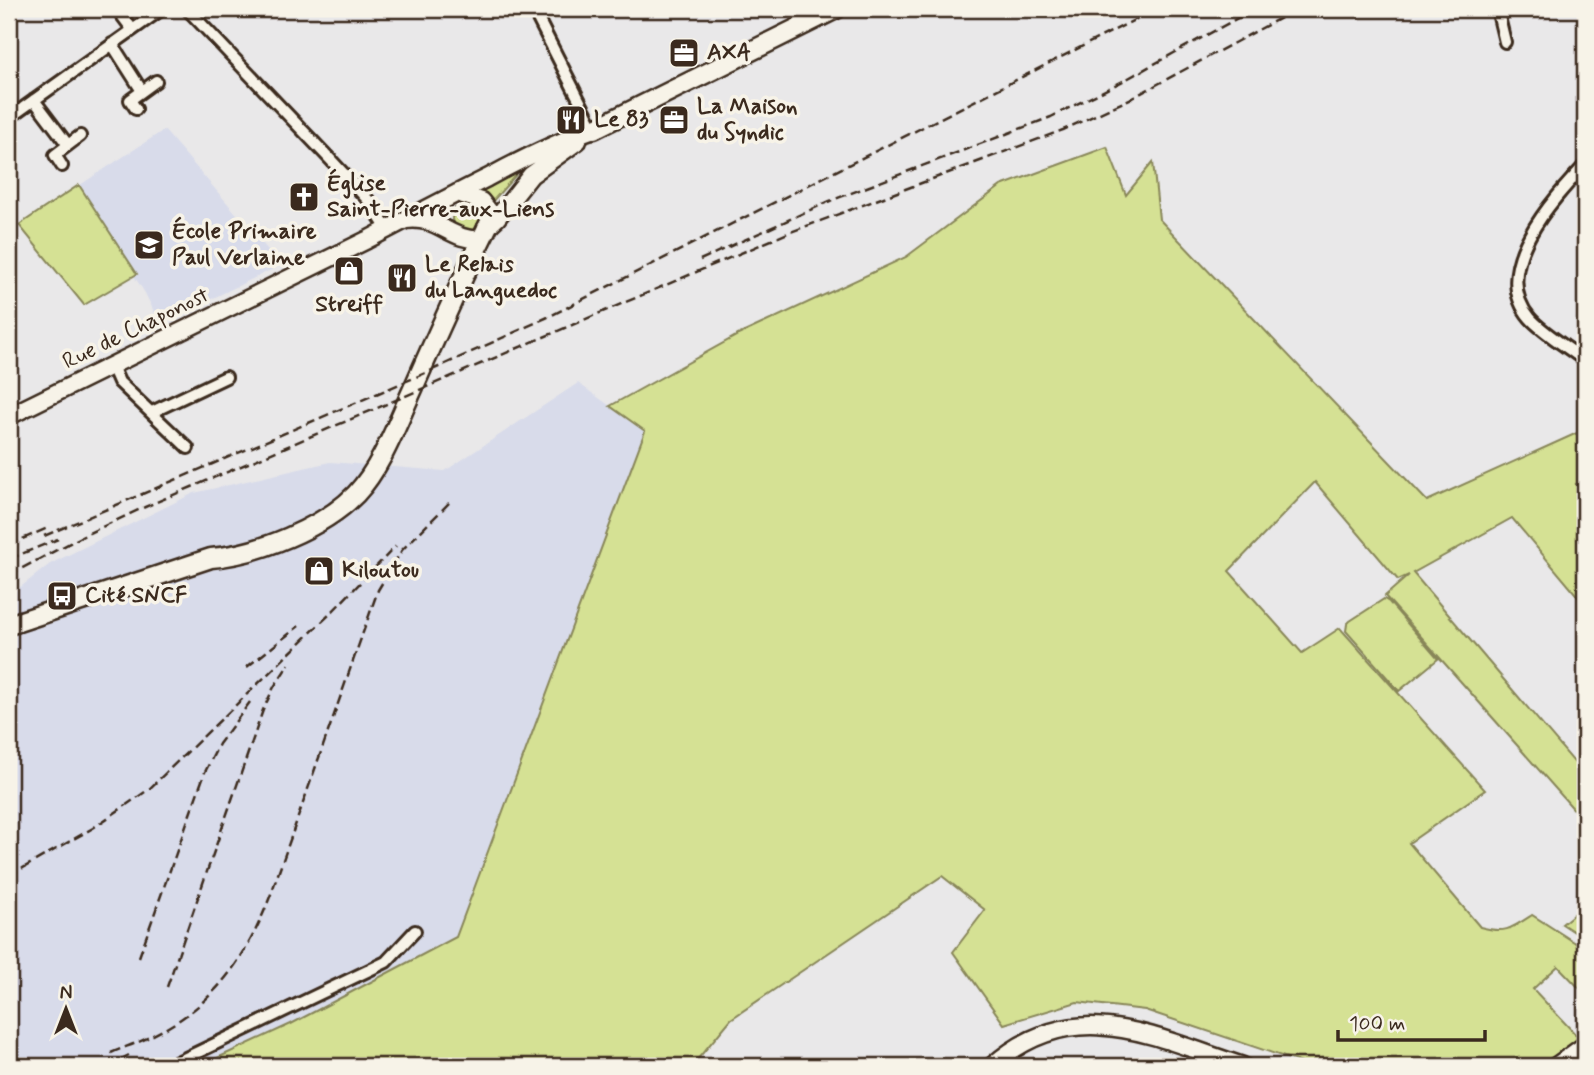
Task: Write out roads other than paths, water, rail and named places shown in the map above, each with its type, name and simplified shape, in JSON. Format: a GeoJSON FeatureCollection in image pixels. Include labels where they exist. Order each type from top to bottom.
{"type":"FeatureCollection","features":[{"type":"Feature","properties":{"kind":"main road"},"geometry":{"type":"LineString","coordinates":[[450,236],[467,240],[487,228],[531,175],[594,130],[836,9]]}},
{"type":"Feature","properties":{"kind":"main road"},"geometry":{"type":"LineString","coordinates":[[9,625],[211,558],[227,548],[292,528],[311,525],[337,511],[358,492],[382,455],[487,228],[493,205],[531,163],[561,140],[594,130]]}},
{"type":"Feature","properties":{"kind":"main road","name":"Rue de Chaponost"},"geometry":{"type":"LineString","coordinates":[[9,416],[561,140]]}},
{"type":"Feature","properties":{"kind":"main road"},"geometry":{"type":"LineString","coordinates":[[450,236],[447,214],[457,193],[481,201],[487,228]]}},
{"type":"Feature","properties":{"kind":"main road"},"geometry":{"type":"LineString","coordinates":[[399,223],[433,222],[450,236],[465,256],[451,304]]}},
{"type":"Feature","properties":{"kind":"main road"},"geometry":{"type":"LineString","coordinates":[[992,1066],[1016,1047],[1033,1038],[1057,1029],[1082,1025],[1135,1031],[1242,1066]]}},
{"type":"Feature","properties":{"kind":"main road"},"geometry":{"type":"LineString","coordinates":[[1556,1066],[1585,1046]]}},
{"type":"Feature","properties":{"kind":"main road"},"geometry":{"type":"LineString","coordinates":[[1571,1066],[1585,1046]]}},
{"type":"Feature","properties":{"kind":"street"},"geometry":{"type":"LineString","coordinates":[[117,9],[132,29]]}},
{"type":"Feature","properties":{"kind":"street"},"geometry":{"type":"LineString","coordinates":[[9,118],[162,9]]}},
{"type":"Feature","properties":{"kind":"street"},"geometry":{"type":"LineString","coordinates":[[187,9],[376,210],[399,223]]}},
{"type":"Feature","properties":{"kind":"street"},"geometry":{"type":"LineString","coordinates":[[533,9],[594,130]]}},
{"type":"Feature","properties":{"kind":"street"},"geometry":{"type":"LineString","coordinates":[[1505,42],[1499,17],[1504,12],[1515,9]]}},
{"type":"Feature","properties":{"kind":"street"},"geometry":{"type":"LineString","coordinates":[[111,44],[142,91]]}},
{"type":"Feature","properties":{"kind":"street"},"geometry":{"type":"LineString","coordinates":[[136,108],[130,100],[156,82]]}},
{"type":"Feature","properties":{"kind":"street"},"geometry":{"type":"LineString","coordinates":[[34,100],[68,145]]}},
{"type":"Feature","properties":{"kind":"street"},"geometry":{"type":"LineString","coordinates":[[62,166],[55,155],[80,136]]}},
{"type":"Feature","properties":{"kind":"street"},"geometry":{"type":"LineString","coordinates":[[1585,165],[1555,196],[1525,244],[1517,289],[1530,318],[1585,361]]}},
{"type":"Feature","properties":{"kind":"street"},"geometry":{"type":"LineString","coordinates":[[112,366],[120,382],[188,448]]}},
{"type":"Feature","properties":{"kind":"street"},"geometry":{"type":"LineString","coordinates":[[152,412],[226,377]]}},
{"type":"Feature","properties":{"kind":"street"},"geometry":{"type":"LineString","coordinates":[[169,1066],[386,962],[415,931]]}},
{"type":"Feature","properties":{"kind":"railway"},"geometry":{"type":"LineString","coordinates":[[44,536],[430,371],[548,317],[1156,9]]}},
{"type":"Feature","properties":{"kind":"railway"},"geometry":{"type":"LineString","coordinates":[[700,260],[830,201],[1051,117],[1254,9]]}},
{"type":"Feature","properties":{"kind":"railway"},"geometry":{"type":"LineString","coordinates":[[9,575],[145,507],[788,233],[1063,130],[1132,98],[1297,9]]}},
{"type":"Feature","properties":{"kind":"railway"},"geometry":{"type":"LineString","coordinates":[[111,1053],[173,1024],[193,1010],[226,978],[239,959],[271,894],[378,590],[402,550],[450,502]]}},
{"type":"Feature","properties":{"kind":"railway"},"geometry":{"type":"LineString","coordinates":[[9,545],[50,527]]}},
{"type":"Feature","properties":{"kind":"railway"},"geometry":{"type":"LineString","coordinates":[[9,559],[58,539]]}},
{"type":"Feature","properties":{"kind":"railway"},"geometry":{"type":"LineString","coordinates":[[9,876],[93,828],[148,790],[329,615],[396,546]]}},
{"type":"Feature","properties":{"kind":"railway"},"geometry":{"type":"LineString","coordinates":[[247,667],[299,626]]}},
{"type":"Feature","properties":{"kind":"railway"},"geometry":{"type":"LineString","coordinates":[[167,987],[263,710],[289,664]]}},
{"type":"Feature","properties":{"kind":"railway"},"geometry":{"type":"LineString","coordinates":[[139,957],[205,772],[219,744],[250,702]]}},
{"type":"Feature","properties":{"kind":"railway"},"geometry":{"type":"LineString","coordinates":[[107,1066],[129,1055]]}},
{"type":"Feature","properties":{"kind":"place","name":"AXA"},"geometry":{"type":"Point","coordinates":[684,53]}},
{"type":"Feature","properties":{"kind":"place","name":"Le 83"},"geometry":{"type":"Point","coordinates":[571,120]}},
{"type":"Feature","properties":{"kind":"place","name":"La Maison du Syndic"},"geometry":{"type":"Point","coordinates":[674,120]}},
{"type":"Feature","properties":{"kind":"place","name":"Église Saint-Pierre-aux-Liens"},"geometry":{"type":"Point","coordinates":[304,197]}},
{"type":"Feature","properties":{"kind":"place","name":"École Primaire Paul Verlaine"},"geometry":{"type":"Point","coordinates":[149,245]}},
{"type":"Feature","properties":{"kind":"place","name":"Streiff"},"geometry":{"type":"Point","coordinates":[349,271]}},
{"type":"Feature","properties":{"kind":"place","name":"Le Relais du Languedoc"},"geometry":{"type":"Point","coordinates":[402,278]}},
{"type":"Feature","properties":{"kind":"place","name":"Kiloutou"},"geometry":{"type":"Point","coordinates":[319,571]}},
{"type":"Feature","properties":{"kind":"place","name":"Cité SNCF"},"geometry":{"type":"Point","coordinates":[62,596]}}]}
